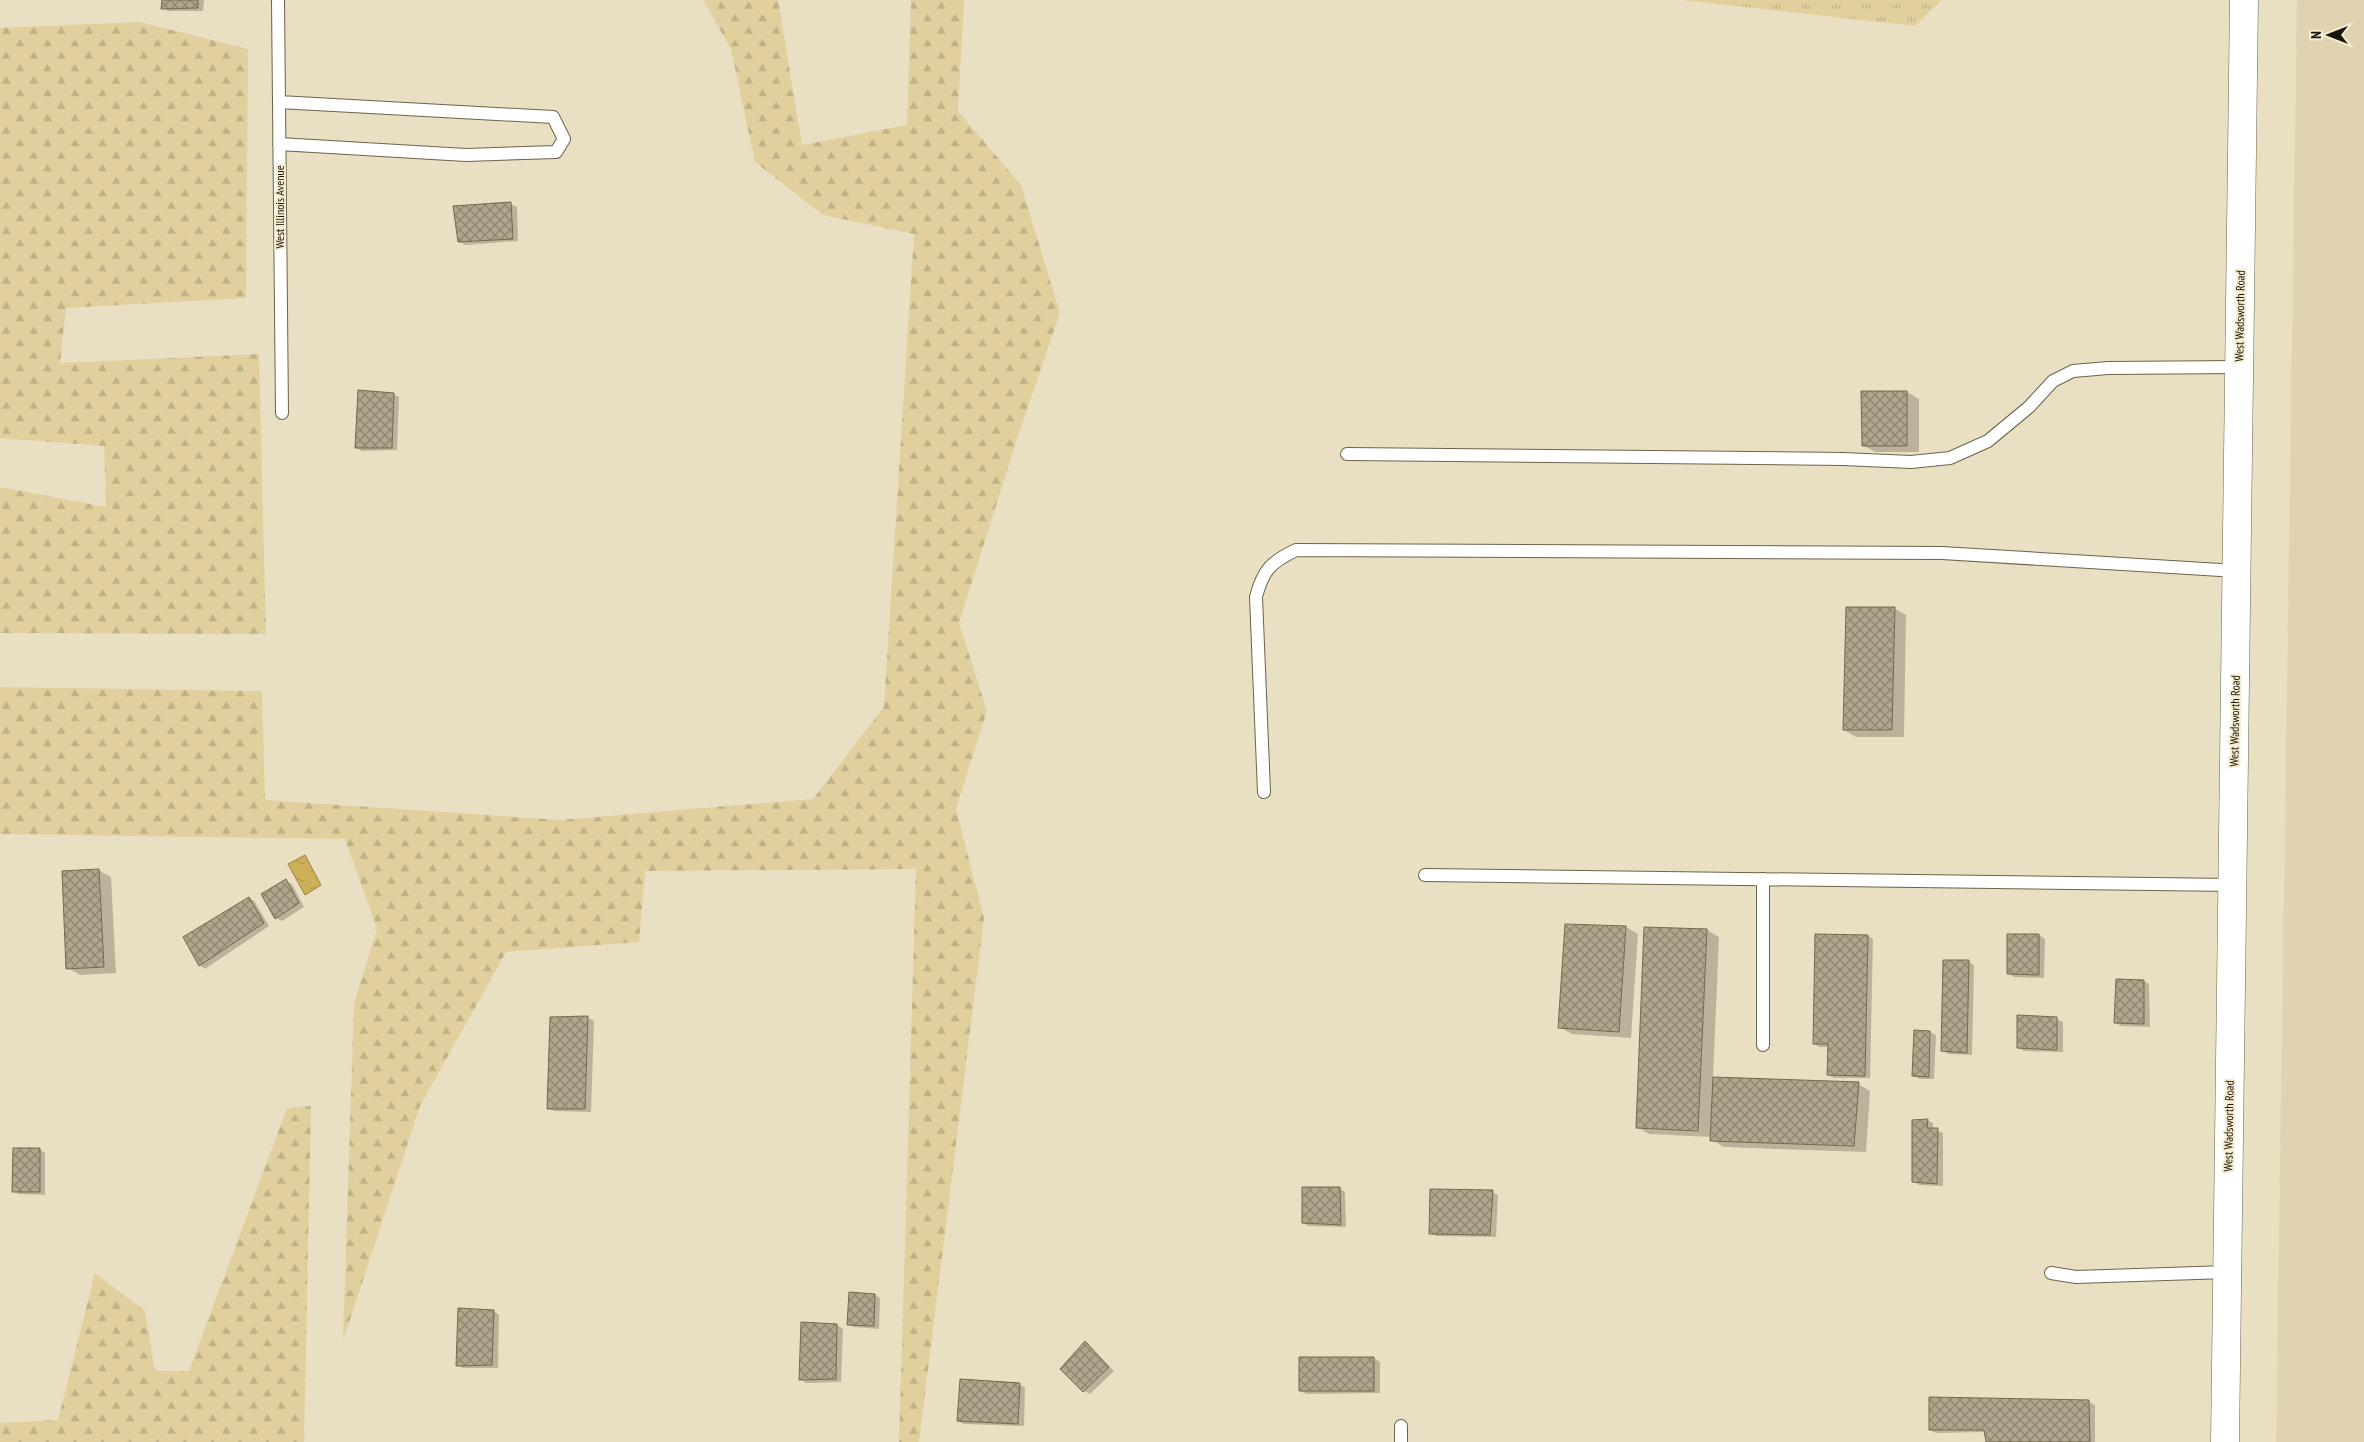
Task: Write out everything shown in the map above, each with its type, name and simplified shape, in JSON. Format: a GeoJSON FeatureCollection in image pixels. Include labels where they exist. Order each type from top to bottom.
{"type":"FeatureCollection","features":[{"type":"Feature","properties":{"kind":"main road","name":"West Wadsworth Road"},"geometry":{"type":"LineString","coordinates":[[2225,1442],[2244,0]]}},
{"type":"Feature","properties":{"kind":"lane","name":"West Illinois Avenue"},"geometry":{"type":"LineString","coordinates":[[278,0],[282,413]]}},
{"type":"Feature","properties":{"kind":"lane"},"geometry":{"type":"LineString","coordinates":[[279,102],[553,117],[564,139],[556,152],[466,155],[280,144]]}},
{"type":"Feature","properties":{"kind":"lane"},"geometry":{"type":"LineString","coordinates":[[1347,454],[1843,459],[1911,462],[1950,458],[1988,441],[2029,407],[2053,381],[2073,371],[2108,368],[2240,367]]}},
{"type":"Feature","properties":{"kind":"lane"},"geometry":{"type":"LineString","coordinates":[[1264,792],[1256,597],[1262,575],[1277,559],[1296,550],[1942,553],[2237,571]]}},
{"type":"Feature","properties":{"kind":"lane"},"geometry":{"type":"LineString","coordinates":[[1425,875],[2233,885]]}},
{"type":"Feature","properties":{"kind":"lane"},"geometry":{"type":"LineString","coordinates":[[1763,879],[1763,1045]]}},
{"type":"Feature","properties":{"kind":"lane"},"geometry":{"type":"LineString","coordinates":[[2051,1273],[2076,1277],[2227,1272]]}},
{"type":"Feature","properties":{"kind":"lane"},"geometry":{"type":"LineString","coordinates":[[1401,1426],[1402,1442]]}},
{"type":"Feature","properties":{"kind":"shaded area"},"geometry":{"type":"Polygon","coordinates":[[[2297,0],[2364,0],[2364,1442],[2276,1442],[2297,0]]]}},
{"type":"Feature","properties":{"kind":"green space"},"geometry":{"type":"Polygon","coordinates":[[[703,0],[778,0],[802,145],[907,125],[911,0],[964,0],[958,111],[1021,185],[1060,313],[1016,442],[959,623],[987,711],[956,809],[984,918],[919,1442],[899,1442],[916,869],[645,871],[639,942],[506,952],[420,1106],[343,1341],[354,1003],[377,929],[345,839],[0,834],[0,687],[262,691],[265,800],[560,820],[813,799],[884,707],[914,234],[823,215],[755,162],[731,49],[703,0]]]}},
{"type":"Feature","properties":{"kind":"green space"},"geometry":{"type":"Polygon","coordinates":[[[1682,0],[1942,0],[1915,26],[1682,0]]]}},
{"type":"Feature","properties":{"kind":"green space"},"geometry":{"type":"Polygon","coordinates":[[[140,22],[248,49],[246,298],[66,308],[60,363],[259,354],[266,634],[0,633],[0,487],[106,507],[104,446],[0,438],[0,28],[140,22]]]}},
{"type":"Feature","properties":{"kind":"green space"},"geometry":{"type":"Polygon","coordinates":[[[311,1106],[304,1442],[0,1442],[0,1423],[58,1420],[95,1273],[145,1311],[155,1371],[189,1371],[287,1108],[311,1106]]]}},
{"type":"Feature","properties":{"kind":"water"},"geometry":{"type":"Polygon","coordinates":[[[305,855],[321,885],[305,895],[288,864],[305,855]]]}},
{"type":"Feature","properties":{"kind":"building"},"geometry":{"type":"Polygon","coordinates":[[[162,0],[198,0],[198,8],[161,9],[162,0]]]}},
{"type":"Feature","properties":{"kind":"building"},"geometry":{"type":"Polygon","coordinates":[[[511,202],[513,239],[458,242],[453,206],[511,202]]]}},
{"type":"Feature","properties":{"kind":"building"},"geometry":{"type":"Polygon","coordinates":[[[358,390],[394,393],[392,448],[355,448],[358,390]]]}},
{"type":"Feature","properties":{"kind":"building"},"geometry":{"type":"Polygon","coordinates":[[[1861,391],[1907,391],[1907,446],[1862,446],[1861,391]]]}},
{"type":"Feature","properties":{"kind":"building"},"geometry":{"type":"Polygon","coordinates":[[[1846,607],[1895,607],[1892,730],[1843,730],[1846,607]]]}},
{"type":"Feature","properties":{"kind":"building"},"geometry":{"type":"Polygon","coordinates":[[[99,869],[104,967],[66,969],[62,871],[99,869]]]}},
{"type":"Feature","properties":{"kind":"building"},"geometry":{"type":"Polygon","coordinates":[[[286,879],[299,903],[275,919],[261,894],[286,879]]]}},
{"type":"Feature","properties":{"kind":"building"},"geometry":{"type":"Polygon","coordinates":[[[249,897],[264,923],[199,966],[183,937],[249,897]]]}},
{"type":"Feature","properties":{"kind":"building"},"geometry":{"type":"Polygon","coordinates":[[[1565,924],[1626,926],[1619,1032],[1558,1028],[1565,924]]]}},
{"type":"Feature","properties":{"kind":"building"},"geometry":{"type":"Polygon","coordinates":[[[1644,927],[1707,929],[1698,1131],[1636,1128],[1644,927]]]}},
{"type":"Feature","properties":{"kind":"building"},"geometry":{"type":"Polygon","coordinates":[[[1815,934],[1868,935],[1865,1076],[1827,1075],[1828,1044],[1813,1044],[1815,934]]]}},
{"type":"Feature","properties":{"kind":"building"},"geometry":{"type":"Polygon","coordinates":[[[2007,934],[2039,934],[2039,975],[2007,974],[2007,934]]]}},
{"type":"Feature","properties":{"kind":"building"},"geometry":{"type":"Polygon","coordinates":[[[1943,960],[1969,960],[1967,1053],[1941,1051],[1943,960]]]}},
{"type":"Feature","properties":{"kind":"building"},"geometry":{"type":"Polygon","coordinates":[[[2116,979],[2144,980],[2144,1024],[2114,1023],[2116,979]]]}},
{"type":"Feature","properties":{"kind":"building"},"geometry":{"type":"Polygon","coordinates":[[[2017,1015],[2057,1017],[2057,1050],[2017,1048],[2017,1015]]]}},
{"type":"Feature","properties":{"kind":"building"},"geometry":{"type":"Polygon","coordinates":[[[588,1016],[585,1109],[547,1109],[550,1017],[588,1016]]]}},
{"type":"Feature","properties":{"kind":"building"},"geometry":{"type":"Polygon","coordinates":[[[1914,1030],[1930,1031],[1929,1077],[1912,1076],[1914,1030]]]}},
{"type":"Feature","properties":{"kind":"building"},"geometry":{"type":"Polygon","coordinates":[[[1713,1077],[1859,1082],[1854,1146],[1710,1141],[1713,1077]]]}},
{"type":"Feature","properties":{"kind":"building"},"geometry":{"type":"Polygon","coordinates":[[[1928,1119],[1927,1128],[1938,1128],[1937,1184],[1912,1182],[1912,1120],[1928,1119]]]}},
{"type":"Feature","properties":{"kind":"building"},"geometry":{"type":"Polygon","coordinates":[[[13,1148],[40,1148],[40,1192],[12,1192],[13,1148]]]}},
{"type":"Feature","properties":{"kind":"building"},"geometry":{"type":"Polygon","coordinates":[[[1302,1187],[1340,1187],[1341,1225],[1302,1223],[1302,1187]]]}},
{"type":"Feature","properties":{"kind":"building"},"geometry":{"type":"Polygon","coordinates":[[[1430,1189],[1493,1190],[1490,1235],[1429,1234],[1430,1189]]]}},
{"type":"Feature","properties":{"kind":"building"},"geometry":{"type":"Polygon","coordinates":[[[849,1292],[875,1294],[874,1326],[847,1325],[849,1292]]]}},
{"type":"Feature","properties":{"kind":"building"},"geometry":{"type":"Polygon","coordinates":[[[458,1308],[494,1310],[492,1365],[456,1366],[458,1308]]]}},
{"type":"Feature","properties":{"kind":"building"},"geometry":{"type":"Polygon","coordinates":[[[801,1322],[837,1324],[836,1379],[799,1380],[801,1322]]]}},
{"type":"Feature","properties":{"kind":"building"},"geometry":{"type":"Polygon","coordinates":[[[1085,1341],[1109,1367],[1083,1392],[1060,1369],[1085,1341]]]}},
{"type":"Feature","properties":{"kind":"building"},"geometry":{"type":"Polygon","coordinates":[[[1299,1357],[1374,1357],[1374,1391],[1299,1391],[1299,1357]]]}},
{"type":"Feature","properties":{"kind":"building"},"geometry":{"type":"Polygon","coordinates":[[[960,1379],[1020,1383],[1018,1424],[957,1421],[960,1379]]]}},
{"type":"Feature","properties":{"kind":"building"},"geometry":{"type":"Polygon","coordinates":[[[1929,1397],[2089,1400],[2090,1442],[1986,1442],[1984,1430],[1929,1430],[1929,1397]]]}}]}
